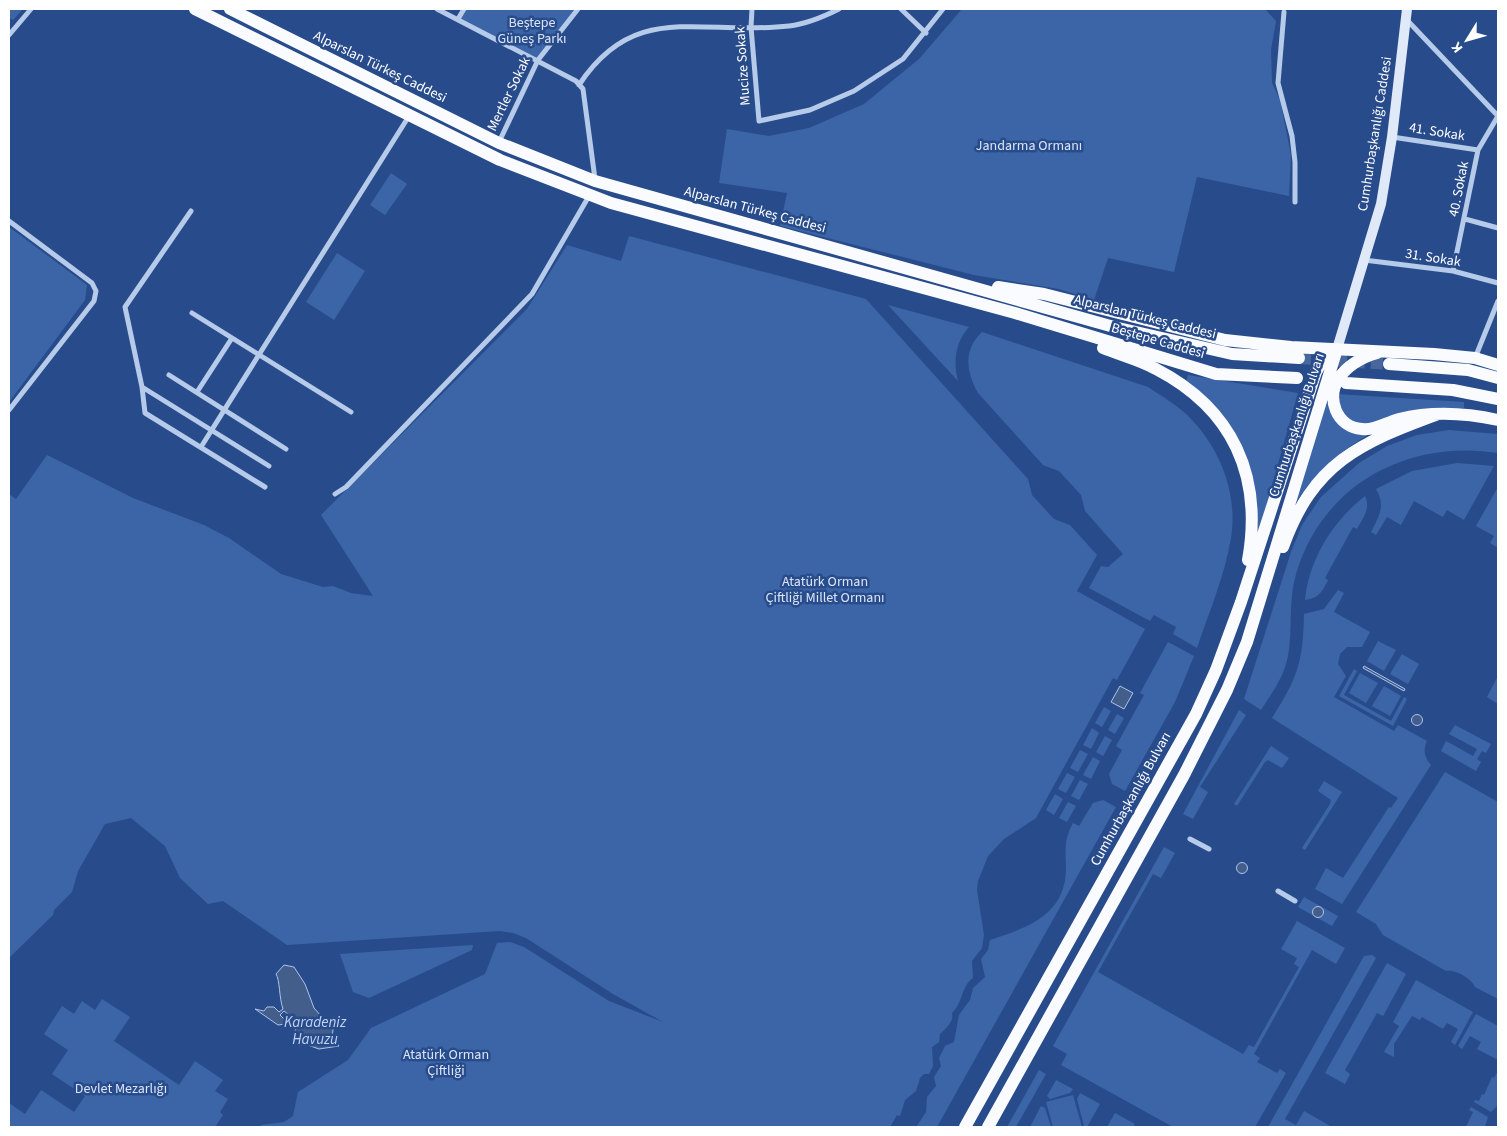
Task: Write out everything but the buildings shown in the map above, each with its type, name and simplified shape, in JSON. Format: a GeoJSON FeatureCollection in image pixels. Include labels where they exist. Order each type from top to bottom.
{"type":"FeatureCollection","features":[{"type":"Feature","properties":{"kind":"main road"},"geometry":{"type":"LineString","coordinates":[[196,9],[500,160],[590,195],[1015,313],[1155,368],[1181,384],[1210,408],[1234,443],[1243,462],[1252,495],[1252,534],[1241,602]]}},
{"type":"Feature","properties":{"kind":"main road","name":"Alparslan Türkeş Caddesi"},"geometry":{"type":"LineString","coordinates":[[230,9],[245,12],[498,143],[595,182],[1114,327],[1232,354],[1298,358]]}},
{"type":"Feature","properties":{"kind":"main road","name":"Cumhurbaşkanlığı Caddesi"},"geometry":{"type":"LineString","coordinates":[[1337,348],[1381,204],[1392,137],[1406,14]]}},
{"type":"Feature","properties":{"kind":"main road"},"geometry":{"type":"LineString","coordinates":[[949,280],[1044,294],[1225,340],[1475,358],[1498,365]]}},
{"type":"Feature","properties":{"kind":"main road","name":"Beştepe Caddesi"},"geometry":{"type":"LineString","coordinates":[[1015,313],[1216,374],[1297,378]]}},
{"type":"Feature","properties":{"kind":"main road","name":"Cumhurbaşkanlığı Bulvarı"},"geometry":{"type":"LineString","coordinates":[[965,1127],[1196,714],[1216,670],[1241,602],[1316,372],[1324,358],[1337,348]]}},
{"type":"Feature","properties":{"kind":"main road","name":"Cumhurbaşkanlığı Bulvarı"},"geometry":{"type":"LineString","coordinates":[[988,1127],[1184,775],[1227,690],[1247,642],[1337,348]]}},
{"type":"Feature","properties":{"kind":"main road"},"geometry":{"type":"LineString","coordinates":[[1382,351],[1360,360],[1339,378],[1332,396],[1333,404],[1339,416],[1351,426],[1362,430],[1399,419],[1438,414],[1467,414],[1498,420]]}},
{"type":"Feature","properties":{"kind":"main road"},"geometry":{"type":"LineString","coordinates":[[1389,364],[1468,370],[1498,378]]}},
{"type":"Feature","properties":{"kind":"main road"},"geometry":{"type":"LineString","coordinates":[[1346,383],[1443,389],[1498,399]]}},
{"type":"Feature","properties":{"kind":"main road"},"geometry":{"type":"LineString","coordinates":[[1247,642],[1261,614],[1287,534],[1301,505],[1317,482],[1338,462],[1377,437],[1438,414]]}},
{"type":"Feature","properties":{"kind":"street"},"geometry":{"type":"LineString","coordinates":[[9,35],[31,9]]}},
{"type":"Feature","properties":{"kind":"street"},"geometry":{"type":"LineString","coordinates":[[437,9],[538,60],[583,89],[595,182]]}},
{"type":"Feature","properties":{"kind":"street"},"geometry":{"type":"LineString","coordinates":[[458,19],[464,9]]}},
{"type":"Feature","properties":{"kind":"street","name":"Mertler Sokak"},"geometry":{"type":"LineString","coordinates":[[498,143],[538,60],[578,9]]}},
{"type":"Feature","properties":{"kind":"street","name":"Mucize Sokak"},"geometry":{"type":"LineString","coordinates":[[752,9],[750,27],[759,121],[810,110],[854,91],[903,59],[926,33]]}},
{"type":"Feature","properties":{"kind":"street"},"geometry":{"type":"LineString","coordinates":[[695,20],[750,27],[790,26],[820,19],[839,9]]}},
{"type":"Feature","properties":{"kind":"street"},"geometry":{"type":"LineString","coordinates":[[901,9],[926,33],[943,9]]}},
{"type":"Feature","properties":{"kind":"street"},"geometry":{"type":"LineString","coordinates":[[1284,12],[1278,83],[1292,136],[1295,162],[1295,202]]}},
{"type":"Feature","properties":{"kind":"street"},"geometry":{"type":"LineString","coordinates":[[1406,14],[1498,116]]}},
{"type":"Feature","properties":{"kind":"street"},"geometry":{"type":"LineString","coordinates":[[9,23],[15,26]]}},
{"type":"Feature","properties":{"kind":"street"},"geometry":{"type":"LineString","coordinates":[[579,85],[601,50]]}},
{"type":"Feature","properties":{"kind":"street"},"geometry":{"type":"LineString","coordinates":[[201,447],[409,116]]}},
{"type":"Feature","properties":{"kind":"street","name":"40. Sokak"},"geometry":{"type":"LineString","coordinates":[[1453,271],[1478,150],[1498,116]]}},
{"type":"Feature","properties":{"kind":"street","name":"41. Sokak"},"geometry":{"type":"LineString","coordinates":[[1392,137],[1478,150]]}},
{"type":"Feature","properties":{"kind":"street"},"geometry":{"type":"LineString","coordinates":[[335,494],[346,486],[532,294],[590,195]]}},
{"type":"Feature","properties":{"kind":"street"},"geometry":{"type":"LineString","coordinates":[[191,211],[126,307],[142,387],[145,413],[265,487]]}},
{"type":"Feature","properties":{"kind":"street"},"geometry":{"type":"LineString","coordinates":[[1465,219],[1498,228]]}},
{"type":"Feature","properties":{"kind":"street"},"geometry":{"type":"LineString","coordinates":[[9,220],[92,283],[96,291],[94,301],[9,410]]}},
{"type":"Feature","properties":{"kind":"street","name":"31. Sokak"},"geometry":{"type":"LineString","coordinates":[[1364,260],[1453,271],[1498,283]]}},
{"type":"Feature","properties":{"kind":"street"},"geometry":{"type":"LineString","coordinates":[[1475,358],[1498,301]]}},
{"type":"Feature","properties":{"kind":"street"},"geometry":{"type":"LineString","coordinates":[[192,313],[351,412]]}},
{"type":"Feature","properties":{"kind":"street"},"geometry":{"type":"LineString","coordinates":[[197,392],[232,338]]}},
{"type":"Feature","properties":{"kind":"street"},"geometry":{"type":"LineString","coordinates":[[169,375],[286,449]]}},
{"type":"Feature","properties":{"kind":"street"},"geometry":{"type":"LineString","coordinates":[[142,387],[269,466]]}},
{"type":"Feature","properties":{"kind":"street"},"geometry":{"type":"LineString","coordinates":[[1190,839],[1209,849]]}},
{"type":"Feature","properties":{"kind":"street"},"geometry":{"type":"LineString","coordinates":[[1278,891],[1295,901]]}},
{"type":"Feature","properties":{"kind":"green space"},"geometry":{"type":"Polygon","coordinates":[[[9,9],[23,9],[13,20],[9,18],[9,9]]]}},
{"type":"Feature","properties":{"kind":"green space","name":"Beştepe Güneş Parkı"},"geometry":{"type":"Polygon","coordinates":[[[465,9],[578,9],[538,60],[458,19],[465,9]]]}},
{"type":"Feature","properties":{"kind":"green space","name":"Jandarma Ormanı"},"geometry":{"type":"Polygon","coordinates":[[[962,9],[1265,9],[1276,21],[1271,50],[1272,83],[1280,100],[1291,155],[1289,196],[1197,177],[1174,272],[1108,258],[1094,300],[1059,289],[974,275],[780,226],[787,193],[719,183],[727,129],[769,136],[809,128],[864,104],[919,59],[962,9]]]}},
{"type":"Feature","properties":{"kind":"green space"},"geometry":{"type":"Polygon","coordinates":[[[391,173],[407,184],[385,215],[370,205],[391,173]]]}},
{"type":"Feature","properties":{"kind":"green space"},"geometry":{"type":"Polygon","coordinates":[[[9,227],[87,285],[85,300],[9,402],[9,227]]]}},
{"type":"Feature","properties":{"kind":"green space"},"geometry":{"type":"Polygon","coordinates":[[[629,236],[866,299],[1028,479],[1032,495],[1054,519],[1070,525],[1097,555],[1077,591],[1145,629],[1117,680],[1113,678],[1036,818],[1004,839],[988,856],[978,881],[977,890],[984,935],[982,948],[972,961],[973,978],[966,985],[956,1009],[952,1013],[951,1022],[940,1034],[939,1042],[932,1047],[933,1066],[929,1074],[924,1074],[920,1078],[916,1091],[905,1100],[900,1116],[897,1115],[890,1127],[259,1127],[261,1125],[284,1122],[293,1116],[298,1092],[348,1060],[371,1028],[485,974],[497,943],[510,942],[524,947],[609,1001],[663,1022],[613,994],[526,938],[513,933],[500,931],[287,945],[223,901],[208,904],[180,878],[165,846],[131,818],[105,824],[78,871],[72,892],[54,910],[53,915],[9,958],[9,494],[16,499],[47,455],[133,498],[204,525],[229,538],[281,574],[323,587],[333,586],[351,593],[373,596],[321,515],[527,309],[567,245],[621,261],[629,236]]]}},
{"type":"Feature","properties":{"kind":"green space"},"geometry":{"type":"Polygon","coordinates":[[[337,253],[365,271],[334,320],[306,302],[337,253]]]}},
{"type":"Feature","properties":{"kind":"green space"},"geometry":{"type":"Polygon","coordinates":[[[888,305],[969,327],[964,333],[956,352],[958,381],[888,305]]]}},
{"type":"Feature","properties":{"kind":"green space"},"geometry":{"type":"Polygon","coordinates":[[[982,332],[1148,387],[1186,414],[1202,431],[1219,459],[1225,474],[1232,506],[1233,522],[1225,566],[1197,648],[1173,634],[1176,627],[1154,615],[1150,621],[1089,588],[1101,566],[1108,567],[1123,554],[1085,511],[1081,495],[1059,471],[1043,465],[978,393],[971,377],[968,361],[972,346],[982,332]]]}},
{"type":"Feature","properties":{"kind":"green space"},"geometry":{"type":"Polygon","coordinates":[[[1188,375],[1298,393],[1254,549],[1257,513],[1253,478],[1186,382],[1188,375]]]}},
{"type":"Feature","properties":{"kind":"green space"},"geometry":{"type":"Polygon","coordinates":[[[1336,394],[1464,402],[1464,408],[1416,412],[1362,427],[1345,417],[1336,394]]]}},
{"type":"Feature","properties":{"kind":"green space"},"geometry":{"type":"Polygon","coordinates":[[[1326,395],[1331,413],[1369,434],[1348,448],[1318,474],[1295,505],[1326,395]]]}},
{"type":"Feature","properties":{"kind":"green space"},"geometry":{"type":"Polygon","coordinates":[[[1449,430],[1498,434],[1498,453],[1465,450],[1433,453],[1402,461],[1374,474],[1348,492],[1326,515],[1309,542],[1296,574],[1292,594],[1288,656],[1281,678],[1261,710],[1244,699],[1291,552],[1302,525],[1321,497],[1359,463],[1387,446],[1417,435],[1449,430]]]}},
{"type":"Feature","properties":{"kind":"green space"},"geometry":{"type":"Polygon","coordinates":[[[1457,463],[1494,466],[1464,520],[1447,510],[1443,517],[1414,501],[1401,525],[1387,517],[1376,535],[1371,532],[1379,516],[1381,506],[1376,489],[1412,471],[1457,463]]]}},
{"type":"Feature","properties":{"kind":"green space"},"geometry":{"type":"Polygon","coordinates":[[[1498,487],[1498,548],[1490,543],[1494,536],[1476,526],[1498,487]]]}},
{"type":"Feature","properties":{"kind":"green space"},"geometry":{"type":"Polygon","coordinates":[[[1365,496],[1367,509],[1364,517],[1357,529],[1353,527],[1325,578],[1328,580],[1324,588],[1317,596],[1305,600],[1312,570],[1325,542],[1343,517],[1365,496]]]}},
{"type":"Feature","properties":{"kind":"green space"},"geometry":{"type":"Polygon","coordinates":[[[1338,590],[1344,593],[1334,612],[1370,632],[1362,647],[1347,647],[1340,654],[1338,664],[1346,676],[1334,697],[1394,731],[1398,725],[1427,741],[1425,753],[1431,765],[1342,904],[1315,889],[1326,868],[1343,878],[1389,807],[1391,808],[1398,798],[1272,718],[1288,691],[1297,669],[1302,645],[1304,614],[1324,609],[1338,590]]]}},
{"type":"Feature","properties":{"kind":"green space"},"geometry":{"type":"Polygon","coordinates":[[[1378,641],[1396,650],[1384,671],[1367,661],[1378,641]]]}},
{"type":"Feature","properties":{"kind":"green space"},"geometry":{"type":"Polygon","coordinates":[[[1168,642],[1194,656],[1175,702],[1125,791],[1112,784],[1109,774],[1122,750],[1116,746],[1144,695],[1140,693],[1168,642]]]}},
{"type":"Feature","properties":{"kind":"green space"},"geometry":{"type":"Polygon","coordinates":[[[1402,654],[1419,664],[1408,684],[1390,674],[1402,654]]]}},
{"type":"Feature","properties":{"kind":"green space"},"geometry":{"type":"Polygon","coordinates":[[[1354,669],[1357,671],[1344,695],[1391,721],[1404,697],[1407,699],[1393,726],[1339,696],[1354,669]]]}},
{"type":"Feature","properties":{"kind":"green space"},"geometry":{"type":"Polygon","coordinates":[[[1360,673],[1378,683],[1366,703],[1349,693],[1360,673]]]}},
{"type":"Feature","properties":{"kind":"green space"},"geometry":{"type":"Polygon","coordinates":[[[1498,676],[1498,704],[1487,697],[1498,676]]]}},
{"type":"Feature","properties":{"kind":"green space"},"geometry":{"type":"Polygon","coordinates":[[[1384,686],[1401,696],[1390,716],[1372,706],[1384,686]]]}},
{"type":"Feature","properties":{"kind":"green space"},"geometry":{"type":"Polygon","coordinates":[[[1104,707],[1111,711],[1102,727],[1095,723],[1104,707]]]}},
{"type":"Feature","properties":{"kind":"green space"},"geometry":{"type":"Polygon","coordinates":[[[1239,710],[1246,715],[1200,787],[1208,792],[1193,819],[1183,814],[1239,710]]]}},
{"type":"Feature","properties":{"kind":"green space"},"geometry":{"type":"Polygon","coordinates":[[[1117,714],[1124,718],[1115,734],[1108,730],[1117,714]]]}},
{"type":"Feature","properties":{"kind":"green space"},"geometry":{"type":"Polygon","coordinates":[[[1455,725],[1491,744],[1486,753],[1482,751],[1477,759],[1481,762],[1476,771],[1441,751],[1446,741],[1473,756],[1477,749],[1449,734],[1455,725]]]}},
{"type":"Feature","properties":{"kind":"green space"},"geometry":{"type":"Polygon","coordinates":[[[1092,728],[1099,733],[1091,749],[1083,745],[1092,728]]]}},
{"type":"Feature","properties":{"kind":"green space"},"geometry":{"type":"Polygon","coordinates":[[[1105,736],[1112,740],[1103,756],[1096,752],[1105,736]]]}},
{"type":"Feature","properties":{"kind":"green space"},"geometry":{"type":"Polygon","coordinates":[[[1271,746],[1289,758],[1282,768],[1268,760],[1265,762],[1237,806],[1234,804],[1271,746]]]}},
{"type":"Feature","properties":{"kind":"green space"},"geometry":{"type":"Polygon","coordinates":[[[1080,750],[1088,754],[1078,772],[1070,768],[1080,750]]]}},
{"type":"Feature","properties":{"kind":"green space"},"geometry":{"type":"Polygon","coordinates":[[[1093,757],[1100,761],[1091,779],[1083,775],[1093,757]]]}},
{"type":"Feature","properties":{"kind":"green space"},"geometry":{"type":"Polygon","coordinates":[[[1445,772],[1498,802],[1498,999],[1475,987],[1463,975],[1446,971],[1383,935],[1376,924],[1356,912],[1445,772]]]}},
{"type":"Feature","properties":{"kind":"green space"},"geometry":{"type":"Polygon","coordinates":[[[1067,773],[1075,777],[1066,793],[1058,789],[1067,773]]]}},
{"type":"Feature","properties":{"kind":"green space"},"geometry":{"type":"Polygon","coordinates":[[[1080,780],[1088,784],[1079,800],[1071,796],[1080,780]]]}},
{"type":"Feature","properties":{"kind":"green space"},"geometry":{"type":"Polygon","coordinates":[[[1324,781],[1342,792],[1305,850],[1302,848],[1330,804],[1331,800],[1318,791],[1324,781]]]}},
{"type":"Feature","properties":{"kind":"green space"},"geometry":{"type":"Polygon","coordinates":[[[1055,794],[1063,799],[1054,815],[1046,810],[1055,794]]]}},
{"type":"Feature","properties":{"kind":"green space"},"geometry":{"type":"Polygon","coordinates":[[[1103,800],[1116,807],[937,1127],[917,1126],[926,1112],[927,1097],[936,1086],[934,1077],[941,1066],[939,1058],[945,1046],[954,1042],[959,1015],[970,1000],[973,988],[985,977],[981,959],[988,950],[990,940],[1029,925],[1050,910],[1064,887],[1066,847],[1070,829],[1073,823],[1079,826],[1093,803],[1103,800]]]}},
{"type":"Feature","properties":{"kind":"green space"},"geometry":{"type":"Polygon","coordinates":[[[1068,802],[1076,806],[1067,822],[1059,818],[1068,802]]]}},
{"type":"Feature","properties":{"kind":"green space"},"geometry":{"type":"Polygon","coordinates":[[[1164,847],[1175,853],[1161,878],[1153,874],[1098,972],[1243,1054],[1249,1045],[1254,1047],[1299,967],[1294,964],[1297,958],[1281,949],[1297,921],[1345,948],[1336,964],[1312,950],[1254,1054],[1260,1058],[1257,1062],[1277,1073],[1280,1069],[1286,1073],[1255,1127],[1173,1127],[1061,1065],[1067,1054],[1053,1046],[1164,847]]]}},
{"type":"Feature","properties":{"kind":"green space"},"geometry":{"type":"Polygon","coordinates":[[[1304,897],[1338,916],[1332,926],[1298,907],[1304,897]]]}},
{"type":"Feature","properties":{"kind":"green space"},"geometry":{"type":"Polygon","coordinates":[[[473,945],[472,950],[369,998],[353,992],[340,954],[473,945]]]}},
{"type":"Feature","properties":{"kind":"green space"},"geometry":{"type":"Polygon","coordinates":[[[1372,955],[1376,958],[1285,1119],[1296,1125],[1304,1111],[1332,1127],[1268,1127],[1364,956],[1372,955]]]}},
{"type":"Feature","properties":{"kind":"green space"},"geometry":{"type":"Polygon","coordinates":[[[1387,963],[1406,974],[1383,1016],[1377,1013],[1345,1070],[1350,1074],[1345,1084],[1325,1073],[1387,963]]]}},
{"type":"Feature","properties":{"kind":"green space"},"geometry":{"type":"Polygon","coordinates":[[[1416,980],[1473,1012],[1455,1045],[1451,1042],[1458,1029],[1447,1023],[1443,1029],[1422,1017],[1420,1020],[1412,1016],[1394,1044],[1394,1057],[1384,1052],[1399,1026],[1393,1022],[1416,980]]]}},
{"type":"Feature","properties":{"kind":"green space","name":"Devlet Mezarlığı"},"geometry":{"type":"Polygon","coordinates":[[[102,999],[130,1017],[114,1041],[179,1085],[195,1061],[223,1080],[215,1091],[228,1099],[220,1112],[223,1115],[215,1127],[9,1127],[9,1103],[25,1114],[41,1090],[74,1112],[85,1096],[52,1074],[68,1050],[44,1034],[62,1006],[74,1014],[82,1001],[95,1010],[102,999]]]}},
{"type":"Feature","properties":{"kind":"green space"},"geometry":{"type":"Polygon","coordinates":[[[1476,1014],[1498,1026],[1498,1060],[1477,1049],[1481,1042],[1470,1036],[1462,1049],[1458,1046],[1476,1014]]]}},
{"type":"Feature","properties":{"kind":"green space"},"geometry":{"type":"Polygon","coordinates":[[[1039,1070],[1046,1074],[1016,1127],[1007,1127],[1039,1070]]]}},
{"type":"Feature","properties":{"kind":"green space"},"geometry":{"type":"Polygon","coordinates":[[[1498,1071],[1498,1105],[1491,1112],[1474,1102],[1475,1100],[1479,1101],[1482,1094],[1484,1095],[1492,1077],[1494,1078],[1498,1071]]]}},
{"type":"Feature","properties":{"kind":"green space"},"geometry":{"type":"Polygon","coordinates":[[[1056,1080],[1073,1089],[1070,1093],[1050,1099],[1047,1096],[1056,1080]]]}},
{"type":"Feature","properties":{"kind":"green space"},"geometry":{"type":"Polygon","coordinates":[[[1080,1093],[1100,1104],[1087,1127],[1084,1126],[1077,1099],[1080,1093]]]}},
{"type":"Feature","properties":{"kind":"green space"},"geometry":{"type":"Polygon","coordinates":[[[1073,1095],[1082,1127],[1053,1127],[1046,1102],[1073,1095]]]}},
{"type":"Feature","properties":{"kind":"green space"},"geometry":{"type":"Polygon","coordinates":[[[1041,1106],[1045,1108],[1051,1127],[1030,1127],[1041,1106]]]}},
{"type":"Feature","properties":{"kind":"green space"},"geometry":{"type":"Polygon","coordinates":[[[1471,1107],[1488,1117],[1485,1127],[1466,1127],[1473,1112],[1469,1110],[1471,1107]]]}},
{"type":"Feature","properties":{"kind":"green space"},"geometry":{"type":"Polygon","coordinates":[[[1115,1113],[1135,1124],[1133,1127],[1107,1127],[1115,1113]]]}},
{"type":"Feature","properties":{"kind":"water"},"geometry":{"type":"Polygon","coordinates":[[[1364,666],[1405,689],[1404,691],[1363,668],[1364,666]]]}},
{"type":"Feature","properties":{"kind":"water"},"geometry":{"type":"Polygon","coordinates":[[[1120,686],[1133,693],[1124,709],[1111,702],[1120,686]]]}},
{"type":"Feature","properties":{"kind":"water"},"geometry":{"type":"Polygon","coordinates":[[[1417,714],[1423,720],[1417,726],[1411,720],[1417,714]]]}},
{"type":"Feature","properties":{"kind":"water"},"geometry":{"type":"Polygon","coordinates":[[[1242,862],[1248,868],[1242,874],[1236,868],[1242,862]]]}},
{"type":"Feature","properties":{"kind":"water"},"geometry":{"type":"Polygon","coordinates":[[[1318,906],[1324,912],[1318,918],[1312,912],[1318,906]]]}},
{"type":"Feature","properties":{"kind":"water","name":"Karadeniz Havuzu"},"geometry":{"type":"Polygon","coordinates":[[[284,965],[294,967],[305,984],[314,1008],[322,1017],[334,1023],[332,1037],[339,1046],[319,1049],[305,1044],[299,1046],[295,1030],[299,1026],[297,1021],[284,1011],[280,1015],[285,1020],[285,1024],[278,1025],[255,1009],[264,1011],[267,1007],[274,1007],[279,1012],[283,1009],[276,974],[284,965]]]}},
{"type":"Feature","properties":{"kind":"tunnel"},"geometry":{"type":"LineString","coordinates":[[1299,358],[1389,364]]}},
{"type":"Feature","properties":{"kind":"park label","name":"Atatürk Orman Çiftliği Millet Ormanı"},"geometry":{"type":"Point","coordinates":[825,590]}},
{"type":"Feature","properties":{"kind":"park label","name":"Atatürk Orman Çiftliği"},"geometry":{"type":"Point","coordinates":[446,1064]}}]}
